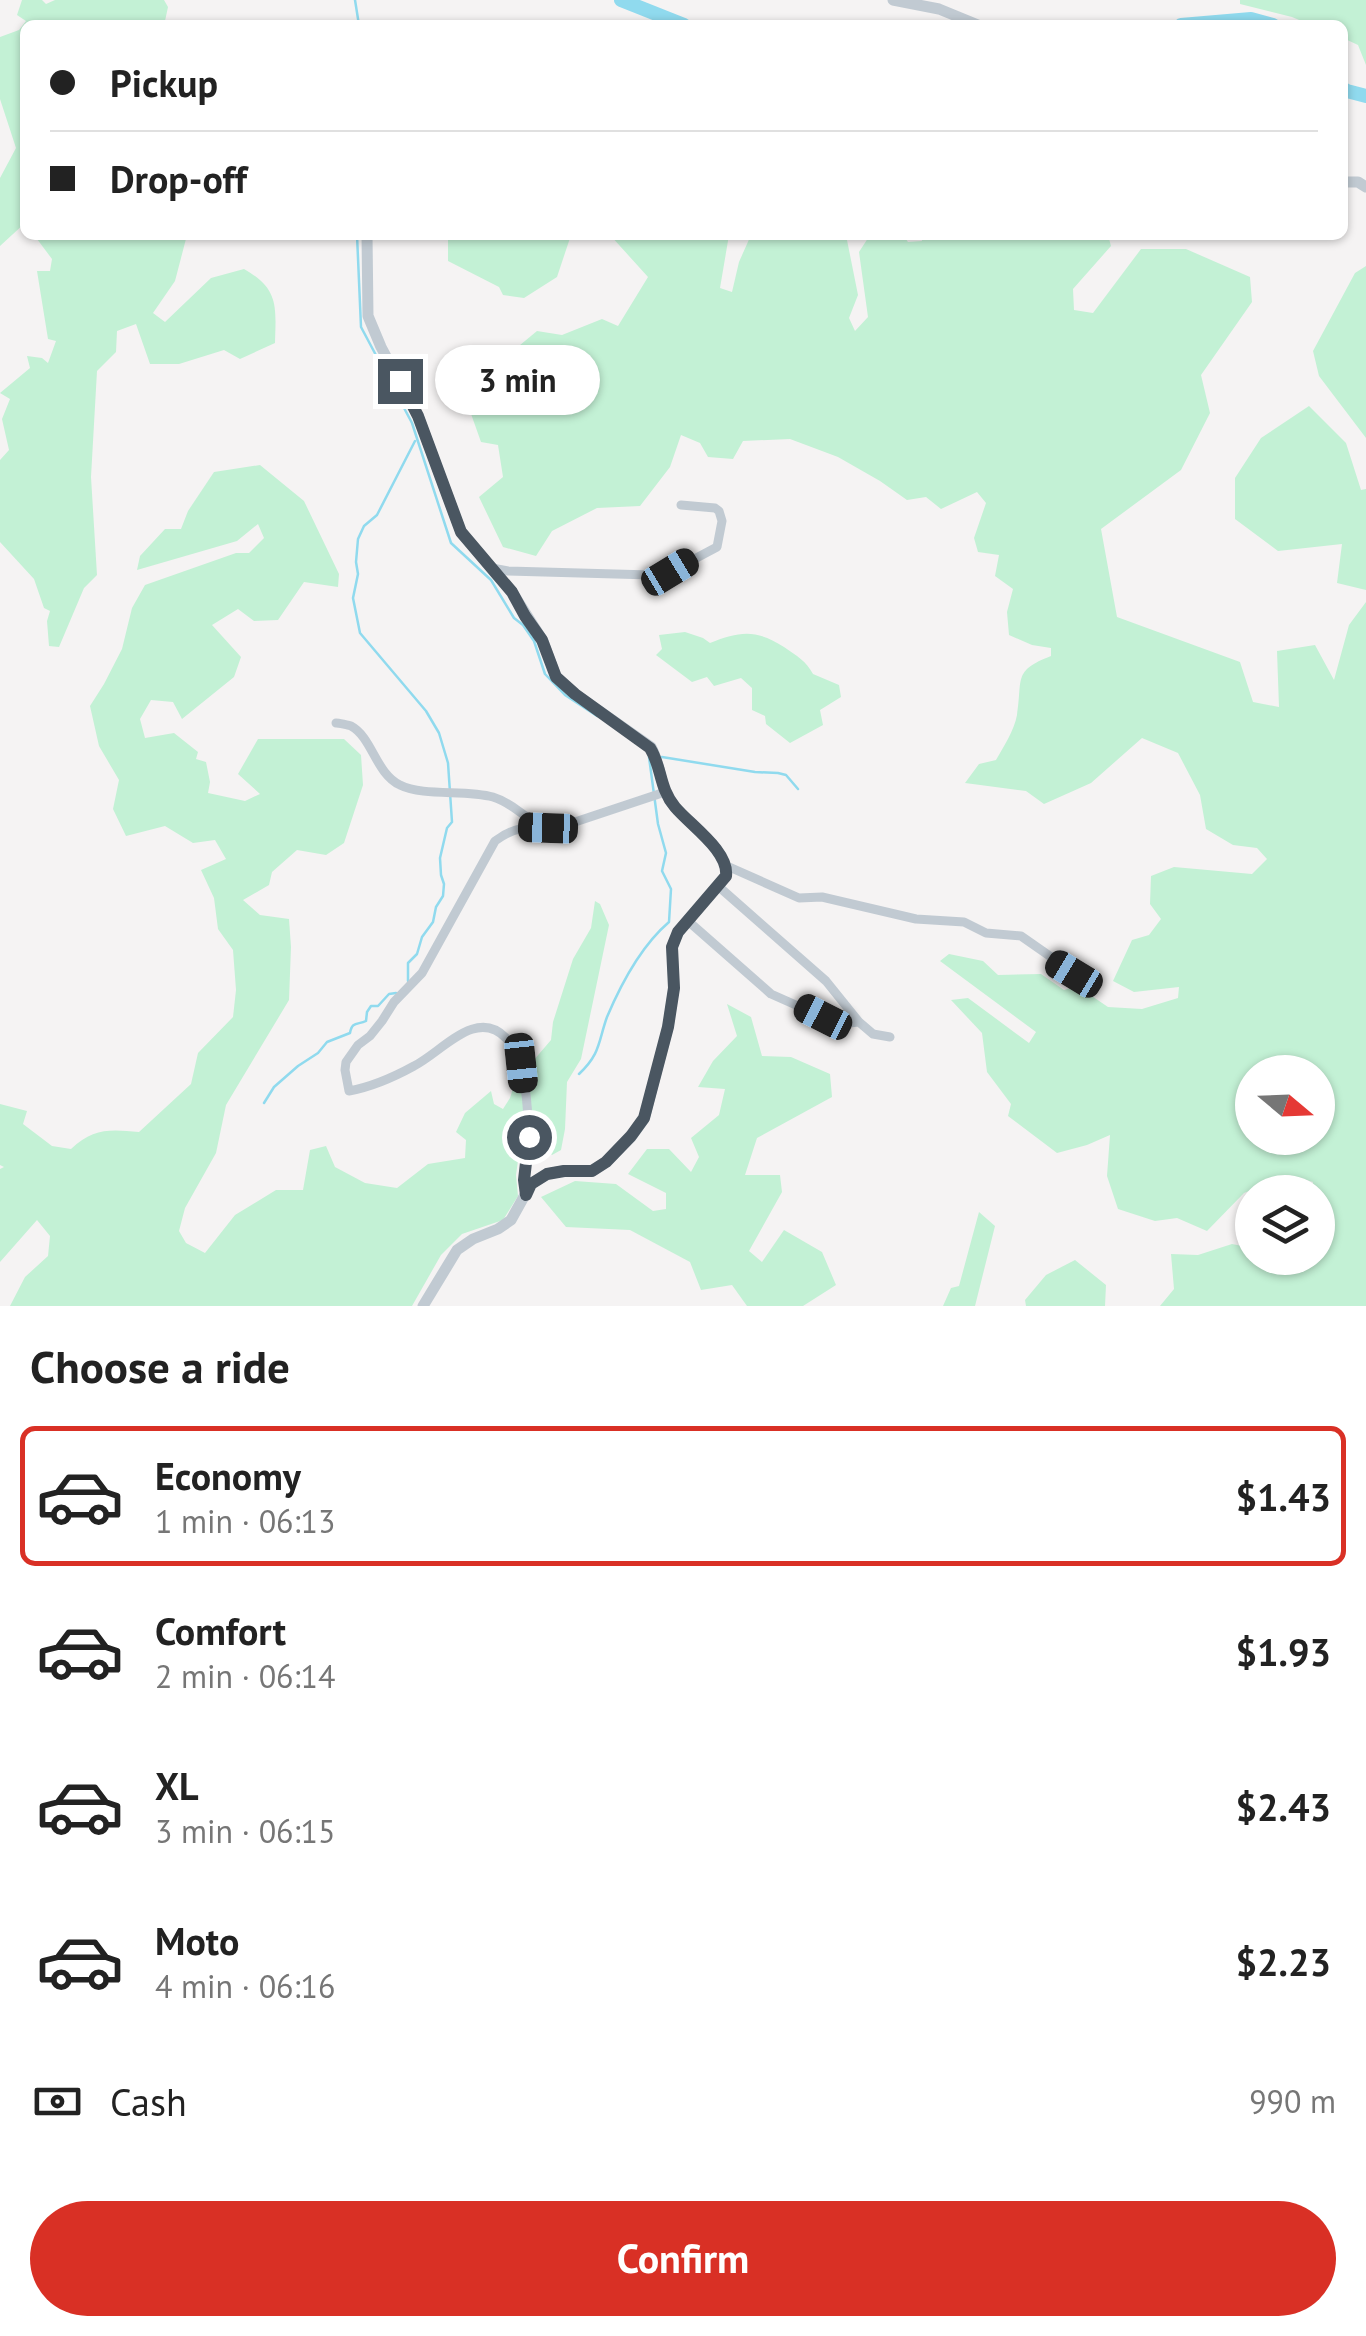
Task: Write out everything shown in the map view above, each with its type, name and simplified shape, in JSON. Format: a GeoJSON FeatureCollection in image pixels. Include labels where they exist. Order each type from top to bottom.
{"type":"FeatureCollection","features":[{"type":"Feature","properties":{"kind":"street"},"geometry":{"type":"LineString","coordinates":[[893,0],[939,9],[966,20]]}},
{"type":"Feature","properties":{"kind":"street"},"geometry":{"type":"LineString","coordinates":[[367,240],[368,316],[418,416],[461,532],[512,592],[542,640],[556,677],[650,748],[656,757],[661,785],[672,804],[727,866],[726,876],[678,932],[672,947],[674,988],[668,1027],[644,1118],[606,1162],[592,1171],[547,1174],[531,1184],[512,1220],[457,1250],[423,1306]]}},
{"type":"Feature","properties":{"kind":"street"},"geometry":{"type":"LineString","coordinates":[[489,568],[651,575],[670,572],[718,546],[722,521],[719,511],[681,505]]}},
{"type":"Feature","properties":{"kind":"street"},"geometry":{"type":"LineString","coordinates":[[336,723],[350,725],[360,734],[397,784],[411,789],[489,796],[548,828]]}},
{"type":"Feature","properties":{"kind":"street"},"geometry":{"type":"LineString","coordinates":[[526,1195],[529,1137],[521,1063],[516,1048],[498,1030],[485,1025],[472,1028],[416,1065],[349,1091],[346,1062],[422,973],[495,841],[508,831],[563,826],[665,792]]}},
{"type":"Feature","properties":{"kind":"street"},"geometry":{"type":"LineString","coordinates":[[727,866],[799,898],[837,900],[916,919],[964,922],[986,933],[1021,936],[1085,986]]}},
{"type":"Feature","properties":{"kind":"street"},"geometry":{"type":"LineString","coordinates":[[718,886],[826,980],[859,1022],[873,1034],[890,1038]]}},
{"type":"Feature","properties":{"kind":"street"},"geometry":{"type":"LineString","coordinates":[[688,921],[771,994],[823,1017],[849,1024],[859,1022]]}},
{"type":"Feature","properties":{"kind":"green space"},"geometry":{"type":"Polygon","coordinates":[[[22,0],[42,0],[46,4],[55,0],[164,0],[168,7],[165,20],[24,20],[17,15],[22,0]]]}},
{"type":"Feature","properties":{"kind":"green space"},"geometry":{"type":"Polygon","coordinates":[[[1240,0],[1366,0],[1366,65],[1358,45],[1348,40],[1348,20],[1299,20],[1240,4],[1240,0]]]}},
{"type":"Feature","properties":{"kind":"green space"},"geometry":{"type":"Polygon","coordinates":[[[19,30],[20,228],[0,246],[0,178],[16,148],[0,99],[0,37],[19,30]]]}},
{"type":"Feature","properties":{"kind":"green space"},"geometry":{"type":"Polygon","coordinates":[[[38,240],[186,240],[175,281],[153,313],[165,322],[211,278],[244,269],[269,291],[276,319],[275,343],[240,359],[224,350],[179,364],[150,364],[136,324],[117,331],[116,352],[97,371],[91,477],[97,575],[84,588],[59,647],[49,646],[50,611],[44,608],[34,579],[0,542],[0,460],[9,450],[2,419],[10,399],[0,393],[30,368],[27,356],[48,363],[56,341],[48,339],[37,271],[50,271],[52,259],[38,240]]]}},
{"type":"Feature","properties":{"kind":"green space"},"geometry":{"type":"Polygon","coordinates":[[[448,240],[569,240],[557,277],[524,298],[503,295],[499,287],[448,261],[448,240]]]}},
{"type":"Feature","properties":{"kind":"green space"},"geometry":{"type":"Polygon","coordinates":[[[615,240],[728,240],[720,288],[732,292],[749,240],[847,240],[858,295],[849,318],[855,331],[868,317],[859,252],[867,240],[1109,240],[1111,246],[1073,289],[1074,310],[1093,313],[1141,249],[1186,249],[1250,277],[1252,302],[1201,375],[1210,413],[1181,470],[1101,529],[1117,617],[1240,662],[1253,702],[1279,707],[1277,651],[1315,645],[1334,680],[1349,625],[1366,602],[1366,1306],[1160,1306],[1174,1289],[1171,1254],[1198,1255],[1232,1244],[1235,1275],[1335,1275],[1335,1175],[1235,1175],[1235,1202],[1207,1231],[1177,1218],[1155,1221],[1118,1209],[1107,1176],[1110,1135],[1057,1153],[1008,1116],[1011,1104],[987,1072],[982,1033],[951,1000],[968,998],[1029,1043],[1036,1032],[940,961],[949,954],[983,961],[998,975],[1041,974],[1064,990],[1077,986],[1108,1007],[1142,1009],[1178,998],[1179,987],[1134,992],[1113,981],[1132,940],[1149,935],[1161,919],[1150,904],[1151,876],[1174,867],[1252,874],[1267,859],[1257,848],[1233,845],[1206,829],[1200,795],[1178,753],[1142,738],[1091,783],[1044,804],[1026,791],[965,783],[979,764],[996,760],[1016,721],[1025,672],[1051,656],[1051,648],[1009,635],[1007,612],[1013,589],[995,576],[999,555],[978,552],[974,538],[986,503],[977,492],[941,509],[926,497],[907,500],[838,457],[790,439],[743,441],[733,459],[708,457],[700,443],[681,435],[670,467],[640,506],[597,508],[552,531],[536,556],[503,547],[479,497],[503,477],[498,445],[481,442],[470,411],[482,385],[512,370],[503,359],[537,331],[562,335],[602,319],[618,326],[648,277],[615,240]]]}},
{"type":"Feature","properties":{"kind":"green space"},"geometry":{"type":"Polygon","coordinates":[[[1366,266],[1366,438],[1319,376],[1313,351],[1355,273],[1366,266]]]}},
{"type":"Feature","properties":{"kind":"green space"},"geometry":{"type":"Polygon","coordinates":[[[1309,406],[1346,443],[1361,490],[1366,489],[1366,590],[1337,583],[1342,544],[1278,551],[1235,519],[1235,478],[1261,438],[1309,406]]]}},
{"type":"Feature","properties":{"kind":"green space"},"geometry":{"type":"Polygon","coordinates":[[[260,465],[304,501],[339,574],[338,587],[304,582],[278,620],[254,621],[238,609],[212,625],[241,657],[234,677],[182,719],[173,702],[151,700],[140,719],[145,738],[174,733],[198,752],[196,759],[206,762],[208,793],[245,801],[260,794],[238,774],[258,739],[344,739],[361,755],[363,785],[344,843],[326,855],[297,850],[272,872],[269,885],[243,900],[260,915],[289,919],[289,1000],[226,1105],[216,1153],[185,1208],[179,1231],[186,1243],[205,1253],[235,1215],[276,1190],[303,1190],[310,1150],[326,1146],[335,1167],[365,1183],[397,1188],[428,1164],[465,1158],[466,1140],[456,1132],[465,1113],[491,1091],[494,1104],[503,1109],[515,1082],[551,1040],[573,959],[591,928],[595,901],[609,925],[581,1059],[567,1082],[561,1150],[552,1155],[534,1137],[521,1139],[516,1175],[518,1196],[503,1220],[462,1234],[441,1255],[412,1306],[10,1306],[25,1277],[48,1256],[50,1236],[37,1220],[0,1262],[0,1169],[4,1167],[0,1165],[0,1104],[27,1111],[23,1124],[52,1146],[71,1149],[102,1132],[139,1132],[191,1084],[198,1053],[233,1017],[233,950],[218,929],[214,898],[201,870],[226,859],[215,840],[193,843],[165,826],[126,836],[113,809],[119,780],[99,746],[90,706],[122,649],[132,608],[145,585],[236,553],[249,553],[264,538],[258,524],[237,541],[137,570],[140,556],[165,529],[181,529],[214,472],[260,465]]]}},
{"type":"Feature","properties":{"kind":"green space"},"geometry":{"type":"Polygon","coordinates":[[[685,632],[710,643],[739,634],[765,637],[797,656],[813,674],[839,685],[841,697],[820,710],[823,725],[790,743],[766,724],[765,716],[752,710],[752,688],[741,678],[714,686],[707,677],[692,682],[656,655],[662,649],[659,635],[685,632]]]}},
{"type":"Feature","properties":{"kind":"green space"},"geometry":{"type":"Polygon","coordinates":[[[727,1004],[751,1017],[762,1056],[791,1057],[830,1074],[832,1097],[757,1138],[745,1175],[780,1175],[782,1192],[749,1251],[762,1262],[784,1230],[822,1252],[836,1285],[803,1306],[747,1306],[732,1285],[701,1290],[690,1262],[630,1230],[566,1227],[541,1197],[575,1181],[616,1184],[653,1211],[666,1209],[666,1193],[628,1174],[647,1149],[669,1149],[691,1172],[699,1157],[691,1138],[719,1115],[725,1089],[698,1087],[713,1061],[737,1036],[727,1004]]]}},
{"type":"Feature","properties":{"kind":"green space"},"geometry":{"type":"Polygon","coordinates":[[[979,1212],[995,1226],[975,1306],[943,1306],[951,1288],[959,1286],[979,1212]]]}},
{"type":"Feature","properties":{"kind":"green space"},"geometry":{"type":"Polygon","coordinates":[[[1075,1260],[1106,1285],[1105,1306],[1026,1306],[1025,1300],[1046,1275],[1075,1260]]]}},
{"type":"Feature","properties":{"kind":"waterway"},"geometry":{"type":"LineString","coordinates":[[355,0],[358,20]]}},
{"type":"Feature","properties":{"kind":"waterway"},"geometry":{"type":"LineString","coordinates":[[621,0],[671,20]]}},
{"type":"Feature","properties":{"kind":"waterway"},"geometry":{"type":"LineString","coordinates":[[1239,20],[1255,20]]}},
{"type":"Feature","properties":{"kind":"waterway"},"geometry":{"type":"LineString","coordinates":[[1348,91],[1366,96]]}},
{"type":"Feature","properties":{"kind":"waterway"},"geometry":{"type":"LineString","coordinates":[[357,240],[361,327],[412,423],[451,543],[491,580],[514,618],[534,641],[545,674],[565,695],[597,716]]}},
{"type":"Feature","properties":{"kind":"waterway"},"geometry":{"type":"LineString","coordinates":[[408,981],[408,963],[417,954],[443,896],[440,858],[452,822],[448,763],[439,733],[426,711],[360,633],[353,598],[358,539],[364,526],[377,515],[415,441]]}},
{"type":"Feature","properties":{"kind":"waterway"},"geometry":{"type":"LineString","coordinates":[[579,1074],[595,1053],[607,1017],[633,966],[669,922],[671,889],[662,871],[666,853],[649,757]]}},
{"type":"Feature","properties":{"kind":"waterway"},"geometry":{"type":"LineString","coordinates":[[662,757],[778,773],[786,775],[798,789]]}},
{"type":"Feature","properties":{"kind":"waterway"},"geometry":{"type":"LineString","coordinates":[[264,1103],[274,1087],[298,1066],[327,1042],[350,1033],[354,1025],[366,1021],[371,1006],[378,1006],[389,994],[396,993]]}},
{"type":"Feature","properties":{"kind":"route"},"geometry":{"type":"LineString","coordinates":[[400,381],[418,416],[461,532],[512,592],[542,640],[556,677],[650,748],[661,785],[672,804],[727,866],[726,876],[678,932],[672,947],[674,988],[668,1027],[644,1118],[631,1136],[592,1171],[547,1174],[531,1184],[526,1195],[529,1137]]}}]}
